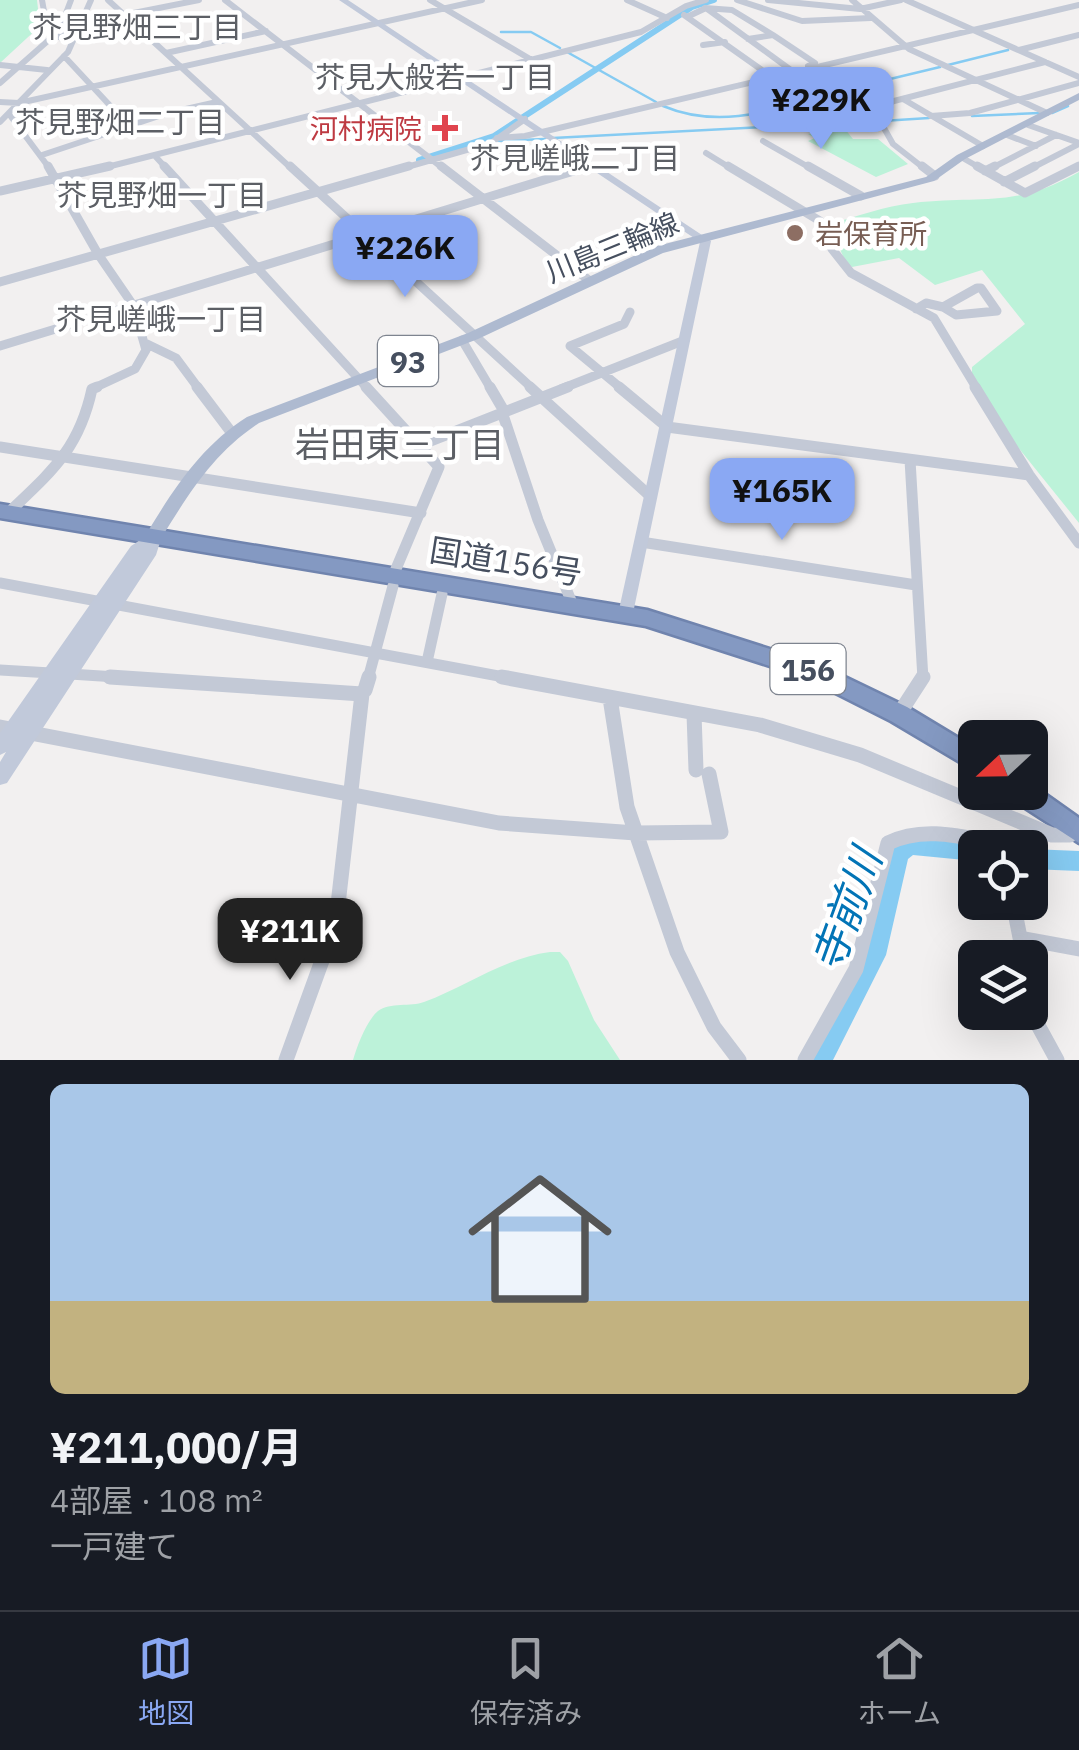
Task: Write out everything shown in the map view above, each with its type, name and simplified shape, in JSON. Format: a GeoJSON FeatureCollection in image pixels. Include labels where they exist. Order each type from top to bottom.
{"type":"FeatureCollection","features":[{"type":"Feature","properties":{"kind":"highway","name":"国道156号"},"geometry":{"type":"LineString","coordinates":[[4,511],[393,581],[572,603],[698,632],[812,671],[899,714],[958,750]]}},
{"type":"Feature","properties":{"kind":"highway"},"geometry":{"type":"LineString","coordinates":[[1031,810],[1077,830]]}},
{"type":"Feature","properties":{"kind":"main road","name":"川島三輪線"},"geometry":{"type":"LineString","coordinates":[[154,536],[204,457],[231,432],[253,420],[468,338],[658,250],[935,176],[960,157],[1079,96]]}},
{"type":"Feature","properties":{"kind":"street"},"geometry":{"type":"LineString","coordinates":[[42,0],[46,22],[63,21]]}},
{"type":"Feature","properties":{"kind":"street"},"geometry":{"type":"LineString","coordinates":[[70,48],[61,36],[71,0]]}},
{"type":"Feature","properties":{"kind":"street"},"geometry":{"type":"LineString","coordinates":[[0,122],[70,48],[91,0]]}},
{"type":"Feature","properties":{"kind":"street"},"geometry":{"type":"LineString","coordinates":[[108,0],[364,235],[468,338],[650,496]]}},
{"type":"Feature","properties":{"kind":"street"},"geometry":{"type":"LineString","coordinates":[[83,23],[199,0]]}},
{"type":"Feature","properties":{"kind":"street"},"geometry":{"type":"LineString","coordinates":[[225,0],[590,281]]}},
{"type":"Feature","properties":{"kind":"street"},"geometry":{"type":"LineString","coordinates":[[343,0],[704,237],[705,254],[626,614]]}},
{"type":"Feature","properties":{"kind":"street"},"geometry":{"type":"LineString","coordinates":[[430,0],[547,69]]}},
{"type":"Feature","properties":{"kind":"street"},"geometry":{"type":"LineString","coordinates":[[0,102],[19,103],[482,0]]}},
{"type":"Feature","properties":{"kind":"street"},"geometry":{"type":"LineString","coordinates":[[628,0],[670,21]]}},
{"type":"Feature","properties":{"kind":"street"},"geometry":{"type":"LineString","coordinates":[[0,191],[567,52],[641,32],[723,0]]}},
{"type":"Feature","properties":{"kind":"street"},"geometry":{"type":"LineString","coordinates":[[737,0],[802,21],[870,18]]}},
{"type":"Feature","properties":{"kind":"street"},"geometry":{"type":"LineString","coordinates":[[768,0],[860,9],[904,0],[1079,80]]}},
{"type":"Feature","properties":{"kind":"street"},"geometry":{"type":"LineString","coordinates":[[852,0],[905,46],[1047,114]]}},
{"type":"Feature","properties":{"kind":"street"},"geometry":{"type":"LineString","coordinates":[[670,21],[705,4],[722,8],[742,14],[815,63],[769,75],[686,16]]}},
{"type":"Feature","properties":{"kind":"street"},"geometry":{"type":"LineString","coordinates":[[686,16],[705,4]]}},
{"type":"Feature","properties":{"kind":"street"},"geometry":{"type":"LineString","coordinates":[[705,4],[793,71],[878,120],[893,144],[935,176]]}},
{"type":"Feature","properties":{"kind":"street"},"geometry":{"type":"LineString","coordinates":[[0,279],[497,138],[543,131],[1079,5]]}},
{"type":"Feature","properties":{"kind":"street"},"geometry":{"type":"LineString","coordinates":[[166,53],[266,32]]}},
{"type":"Feature","properties":{"kind":"street"},"geometry":{"type":"LineString","coordinates":[[703,46],[772,35]]}},
{"type":"Feature","properties":{"kind":"street"},"geometry":{"type":"LineString","coordinates":[[1016,49],[1079,35]]}},
{"type":"Feature","properties":{"kind":"street"},"geometry":{"type":"LineString","coordinates":[[0,84],[50,40],[61,36]]}},
{"type":"Feature","properties":{"kind":"street"},"geometry":{"type":"LineString","coordinates":[[64,56],[129,126]]}},
{"type":"Feature","properties":{"kind":"street"},"geometry":{"type":"LineString","coordinates":[[878,120],[880,107],[903,99],[1046,62]]}},
{"type":"Feature","properties":{"kind":"street"},"geometry":{"type":"LineString","coordinates":[[0,65],[47,70]]}},
{"type":"Feature","properties":{"kind":"street"},"geometry":{"type":"LineString","coordinates":[[931,116],[960,114],[1079,80]]}},
{"type":"Feature","properties":{"kind":"street"},"geometry":{"type":"LineString","coordinates":[[903,99],[983,146]]}},
{"type":"Feature","properties":{"kind":"street"},"geometry":{"type":"LineString","coordinates":[[42,155],[217,102]]}},
{"type":"Feature","properties":{"kind":"street"},"geometry":{"type":"LineString","coordinates":[[813,109],[833,120]]}},
{"type":"Feature","properties":{"kind":"street"},"geometry":{"type":"LineString","coordinates":[[4,511],[66,457],[86,422],[92,389],[135,369],[145,343],[133,306],[96,251],[42,155],[9,114]]}},
{"type":"Feature","properties":{"kind":"street"},"geometry":{"type":"LineString","coordinates":[[497,138],[522,118]]}},
{"type":"Feature","properties":{"kind":"street"},"geometry":{"type":"LineString","coordinates":[[430,157],[482,140],[522,118]]}},
{"type":"Feature","properties":{"kind":"street"},"geometry":{"type":"LineString","coordinates":[[773,123],[878,120]]}},
{"type":"Feature","properties":{"kind":"street"},"geometry":{"type":"LineString","coordinates":[[1028,125],[1079,144]]}},
{"type":"Feature","properties":{"kind":"street"},"geometry":{"type":"LineString","coordinates":[[1007,135],[1079,164]]}},
{"type":"Feature","properties":{"kind":"street"},"geometry":{"type":"LineString","coordinates":[[985,171],[1056,135]]}},
{"type":"Feature","properties":{"kind":"street"},"geometry":{"type":"LineString","coordinates":[[763,141],[861,196]]}},
{"type":"Feature","properties":{"kind":"street"},"geometry":{"type":"LineString","coordinates":[[1004,182],[1079,144]]}},
{"type":"Feature","properties":{"kind":"street"},"geometry":{"type":"LineString","coordinates":[[706,153],[806,210],[820,221],[846,269],[939,323],[1029,475],[1079,543]]}},
{"type":"Feature","properties":{"kind":"street"},"geometry":{"type":"LineString","coordinates":[[154,156],[439,472],[393,581],[365,690]]}},
{"type":"Feature","properties":{"kind":"street"},"geometry":{"type":"LineString","coordinates":[[960,157],[1025,194],[1079,164]]}},
{"type":"Feature","properties":{"kind":"street"},"geometry":{"type":"LineString","coordinates":[[0,346],[594,164]]}},
{"type":"Feature","properties":{"kind":"street"},"geometry":{"type":"LineString","coordinates":[[916,308],[926,304],[943,306],[956,315],[998,311],[981,288],[943,306]]}},
{"type":"Feature","properties":{"kind":"street"},"geometry":{"type":"LineString","coordinates":[[630,312],[624,324],[570,346],[667,427],[1029,475]]}},
{"type":"Feature","properties":{"kind":"street"},"geometry":{"type":"LineString","coordinates":[[468,338],[503,412],[538,520],[572,603]]}},
{"type":"Feature","properties":{"kind":"street"},"geometry":{"type":"LineString","coordinates":[[418,446],[685,340]]}},
{"type":"Feature","properties":{"kind":"street"},"geometry":{"type":"LineString","coordinates":[[145,343],[176,358],[231,432]]}},
{"type":"Feature","properties":{"kind":"street"},"geometry":{"type":"LineString","coordinates":[[0,447],[422,514]]}},
{"type":"Feature","properties":{"kind":"street"},"geometry":{"type":"LineString","coordinates":[[899,714],[923,680],[910,460]]}},
{"type":"Feature","properties":{"kind":"street"},"geometry":{"type":"LineString","coordinates":[[0,747],[60,674],[107,603],[151,551],[154,536]]}},
{"type":"Feature","properties":{"kind":"street"},"geometry":{"type":"LineString","coordinates":[[641,542],[916,585]]}},
{"type":"Feature","properties":{"kind":"street"},"geometry":{"type":"LineString","coordinates":[[0,584],[760,725],[958,785]]}},
{"type":"Feature","properties":{"kind":"street"},"geometry":{"type":"LineString","coordinates":[[427,662],[442,594]]}},
{"type":"Feature","properties":{"kind":"street"},"geometry":{"type":"LineString","coordinates":[[0,670],[362,694],[336,922],[286,1060]]}},
{"type":"Feature","properties":{"kind":"street"},"geometry":{"type":"LineString","coordinates":[[610,698],[628,807],[677,952],[714,1027],[739,1060]]}},
{"type":"Feature","properties":{"kind":"street"},"geometry":{"type":"LineString","coordinates":[[14,730],[498,823],[636,832],[721,832],[703,772],[694,714]]}},
{"type":"Feature","properties":{"kind":"street"},"geometry":{"type":"LineString","coordinates":[[0,777],[14,730]]}},
{"type":"Feature","properties":{"kind":"street"},"geometry":{"type":"LineString","coordinates":[[805,1060],[856,968],[888,843],[899,835],[916,834],[958,839]]}},
{"type":"Feature","properties":{"kind":"street"},"geometry":{"type":"LineString","coordinates":[[1016,920],[1020,938],[1079,950]]}},
{"type":"Feature","properties":{"kind":"street"},"geometry":{"type":"LineString","coordinates":[[1042,1030],[1057,1060]]}},
{"type":"Feature","properties":{"kind":"green space"},"geometry":{"type":"Polygon","coordinates":[[[0,0],[37,0],[40,26],[0,63],[0,0]]]}},
{"type":"Feature","properties":{"kind":"green space"},"geometry":{"type":"Polygon","coordinates":[[[845,129],[853,139],[878,139],[908,164],[876,177],[808,141],[815,138],[808,134],[845,129]]]}},
{"type":"Feature","properties":{"kind":"green space"},"geometry":{"type":"Polygon","coordinates":[[[1079,172],[1079,523],[972,390],[972,367],[1025,324],[982,270],[935,285],[899,258],[852,267],[846,263],[829,224],[902,204],[1016,196],[1056,184],[1079,172]]]}},
{"type":"Feature","properties":{"kind":"green space"},"geometry":{"type":"Polygon","coordinates":[[[560,952],[568,961],[594,1020],[620,1060],[353,1060],[366,1027],[383,1008],[424,1002],[501,966],[560,952]]]}},
{"type":"Feature","properties":{"kind":"waterway"},"geometry":{"type":"LineString","coordinates":[[419,160],[494,136],[692,7],[714,0]]}},
{"type":"Feature","properties":{"kind":"waterway"},"geometry":{"type":"LineString","coordinates":[[501,32],[531,32],[560,48]]}},
{"type":"Feature","properties":{"kind":"waterway"},"geometry":{"type":"LineString","coordinates":[[948,65],[1008,50]]}},
{"type":"Feature","properties":{"kind":"waterway"},"geometry":{"type":"LineString","coordinates":[[567,52],[656,102]]}},
{"type":"Feature","properties":{"kind":"waterway"},"geometry":{"type":"LineString","coordinates":[[836,92],[940,67]]}},
{"type":"Feature","properties":{"kind":"waterway"},"geometry":{"type":"LineString","coordinates":[[663,106],[684,113],[726,117],[767,111],[829,94]]}},
{"type":"Feature","properties":{"kind":"waterway"},"geometry":{"type":"LineString","coordinates":[[1052,113],[1068,106]]}},
{"type":"Feature","properties":{"kind":"waterway"},"geometry":{"type":"LineString","coordinates":[[972,116],[1039,113]]}},
{"type":"Feature","properties":{"kind":"waterway"},"geometry":{"type":"LineString","coordinates":[[882,121],[929,118]]}},
{"type":"Feature","properties":{"kind":"waterway"},"geometry":{"type":"LineString","coordinates":[[553,138],[800,125]]}},
{"type":"Feature","properties":{"kind":"waterway"},"geometry":{"type":"LineString","coordinates":[[498,141],[545,139]]}},
{"type":"Feature","properties":{"kind":"waterway","name":"寺前川"},"geometry":{"type":"LineString","coordinates":[[819,1060],[874,955],[898,853],[909,844],[958,849]]}},
{"type":"Feature","properties":{"kind":"waterway","name":"寺前川"},"geometry":{"type":"LineString","coordinates":[[1048,860],[1079,861]]}},
{"type":"Feature","properties":{"kind":"place","name":"河村病院"},"geometry":{"type":"Point","coordinates":[445,128]}},
{"type":"Feature","properties":{"kind":"place","name":"岩保育所"},"geometry":{"type":"Point","coordinates":[795,233]}},
{"type":"Feature","properties":{"kind":"district","name":"芥見野畑三丁目"},"geometry":{"type":"Point","coordinates":[137,26]}},
{"type":"Feature","properties":{"kind":"district","name":"芥見大般若一丁目"},"geometry":{"type":"Point","coordinates":[435,76]}},
{"type":"Feature","properties":{"kind":"district","name":"芥見野畑二丁目"},"geometry":{"type":"Point","coordinates":[120,121]}},
{"type":"Feature","properties":{"kind":"district","name":"芥見嵯峨二丁目"},"geometry":{"type":"Point","coordinates":[575,157]}},
{"type":"Feature","properties":{"kind":"district","name":"芥見野畑一丁目"},"geometry":{"type":"Point","coordinates":[162,194]}},
{"type":"Feature","properties":{"kind":"district","name":"芥見嵯峨一丁目"},"geometry":{"type":"Point","coordinates":[161,318]}},
{"type":"Feature","properties":{"kind":"district","name":"岩田東三丁目"},"geometry":{"type":"Point","coordinates":[400,444]}}]}
